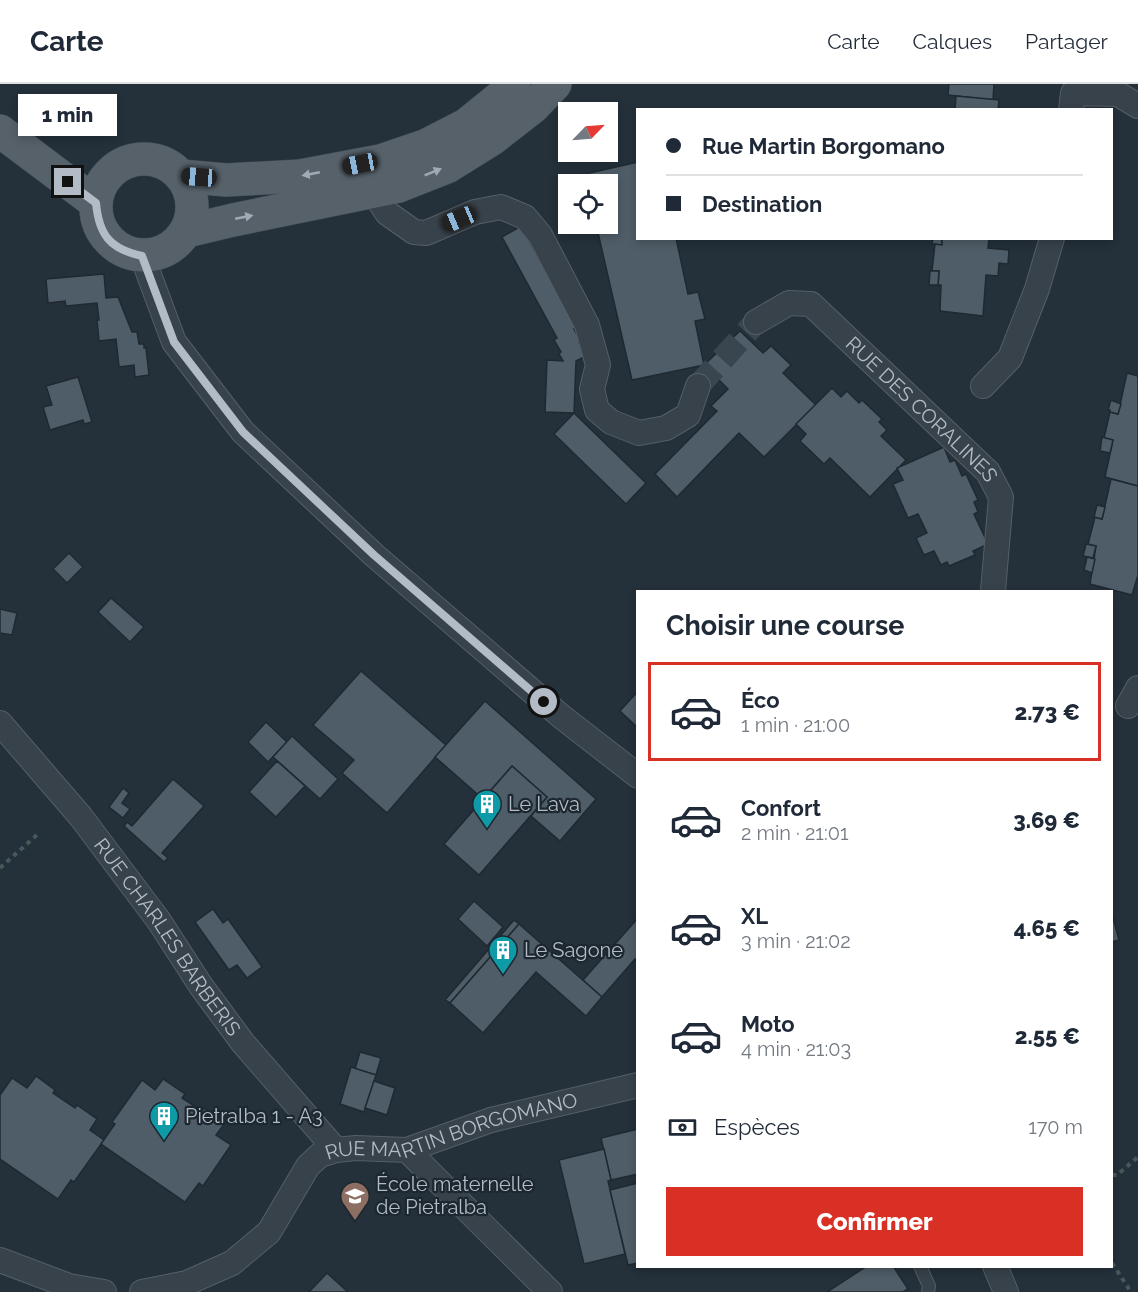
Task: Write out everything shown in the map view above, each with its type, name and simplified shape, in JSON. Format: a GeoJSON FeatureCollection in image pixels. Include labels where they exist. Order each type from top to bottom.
{"type":"FeatureCollection","features":[{"type":"Feature","properties":{"kind":"main road"},"geometry":{"type":"LineString","coordinates":[[181,176],[226,180],[300,176],[380,160],[428,145],[466,125],[514,84]]}},
{"type":"Feature","properties":{"kind":"main road"},"geometry":{"type":"LineString","coordinates":[[187,231],[233,219],[399,186],[447,167],[492,139],[533,107],[555,84]]}},
{"type":"Feature","properties":{"kind":"main road"},"geometry":{"type":"LineString","coordinates":[[0,131],[96,203]]}},
{"type":"Feature","properties":{"kind":"main road"},"geometry":{"type":"LineString","coordinates":[[137,159],[153,160],[169,166],[181,176],[193,203],[192,218],[187,231],[168,250],[155,255],[142,256],[127,252],[113,244],[103,233],[97,218],[96,203],[100,187],[109,174],[122,164],[137,159]]}},
{"type":"Feature","properties":{"kind":"street"},"geometry":{"type":"LineString","coordinates":[[1071,95],[1118,94],[1138,106]]}},
{"type":"Feature","properties":{"kind":"street"},"geometry":{"type":"LineString","coordinates":[[373,191],[387,213],[414,232],[426,233],[475,212],[501,207],[525,217],[540,235],[587,325],[598,365],[592,389],[597,410],[611,422],[639,433],[666,428],[688,415],[698,386]]}},
{"type":"Feature","properties":{"kind":"street"},"geometry":{"type":"LineString","coordinates":[[983,386],[1010,358],[1037,289],[1051,240]]}},
{"type":"Feature","properties":{"kind":"street"},"geometry":{"type":"LineString","coordinates":[[142,256],[174,342],[243,432],[383,563],[562,717],[636,774]]}},
{"type":"Feature","properties":{"kind":"street","name":"RUE DES CORALINES"},"geometry":{"type":"LineString","coordinates":[[756,322],[789,303],[811,304],[988,472],[1001,497],[993,590]]}},
{"type":"Feature","properties":{"kind":"street","name":"RUE CHARLES BARBERIS"},"geometry":{"type":"LineString","coordinates":[[0,723],[81,818],[159,921],[201,986],[243,1043],[336,1150]]}},
{"type":"Feature","properties":{"kind":"street","name":"RUE MARTIN BORGOMANO"},"geometry":{"type":"LineString","coordinates":[[142,1292],[187,1283],[232,1263],[268,1232],[309,1166],[320,1155],[336,1150],[356,1148],[407,1150],[491,1120],[636,1085]]}},
{"type":"Feature","properties":{"kind":"street"},"geometry":{"type":"LineString","coordinates":[[407,1150],[550,1292]]}},
{"type":"Feature","properties":{"kind":"street"},"geometry":{"type":"LineString","coordinates":[[0,1260],[69,1286],[104,1292]]}},
{"type":"Feature","properties":{"kind":"street"},"geometry":{"type":"LineString","coordinates":[[996,1268],[1006,1292]]}},
{"type":"Feature","properties":{"kind":"lane"},"geometry":{"type":"LineString","coordinates":[[921,1268],[929,1286],[928,1292]]}},
{"type":"Feature","properties":{"kind":"path"},"geometry":{"type":"LineString","coordinates":[[0,868],[39,833]]}},
{"type":"Feature","properties":{"kind":"path"},"geometry":{"type":"LineString","coordinates":[[1113,1175],[1117,1175],[1138,1157]]}},
{"type":"Feature","properties":{"kind":"path"},"geometry":{"type":"LineString","coordinates":[[1113,1265],[1131,1292]]}},
{"type":"Feature","properties":{"kind":"building"},"geometry":{"type":"Polygon","coordinates":[[[949,84],[994,84],[993,100],[948,95],[949,84]]]}},
{"type":"Feature","properties":{"kind":"building"},"geometry":{"type":"Polygon","coordinates":[[[956,96],[999,100],[998,108],[955,108],[956,96]]]}},
{"type":"Feature","properties":{"kind":"building"},"geometry":{"type":"Polygon","coordinates":[[[636,162],[636,240],[676,240],[688,294],[698,292],[705,319],[695,321],[704,365],[632,380],[598,234],[618,234],[618,174],[585,174],[636,162]]]}},
{"type":"Feature","properties":{"kind":"building"},"geometry":{"type":"Polygon","coordinates":[[[521,226],[577,328],[574,329],[586,356],[576,361],[574,413],[545,412],[547,360],[563,361],[554,340],[557,338],[502,237],[521,226]]]}},
{"type":"Feature","properties":{"kind":"building"},"geometry":{"type":"Polygon","coordinates":[[[933,240],[942,240],[942,245],[932,244],[933,240]]]}},
{"type":"Feature","properties":{"kind":"building"},"geometry":{"type":"Polygon","coordinates":[[[942,240],[989,240],[988,248],[1009,250],[1008,264],[999,263],[998,276],[986,275],[983,316],[940,311],[939,271],[932,271],[935,244],[942,245],[942,240]]]}},
{"type":"Feature","properties":{"kind":"building"},"geometry":{"type":"Polygon","coordinates":[[[930,271],[939,271],[938,285],[929,285],[930,271]]]}},
{"type":"Feature","properties":{"kind":"building"},"geometry":{"type":"Polygon","coordinates":[[[104,274],[106,298],[118,297],[132,332],[137,332],[139,344],[144,344],[146,348],[149,375],[135,377],[134,365],[119,367],[116,339],[99,341],[97,303],[66,306],[65,301],[48,303],[46,279],[104,274]]]}},
{"type":"Feature","properties":{"kind":"building"},"geometry":{"type":"Polygon","coordinates":[[[740,331],[763,353],[771,346],[791,365],[783,373],[816,405],[764,457],[739,433],[677,497],[655,474],[717,411],[711,406],[728,389],[704,365],[740,331]]]}},
{"type":"Feature","properties":{"kind":"building"},"geometry":{"type":"Polygon","coordinates":[[[1127,373],[1138,376],[1138,486],[1105,477],[1113,440],[1104,438],[1110,412],[1118,414],[1127,373]]]}},
{"type":"Feature","properties":{"kind":"building"},"geometry":{"type":"Polygon","coordinates":[[[78,377],[92,422],[84,424],[83,420],[50,430],[43,407],[52,405],[46,386],[78,377]]]}},
{"type":"Feature","properties":{"kind":"building"},"geometry":{"type":"Polygon","coordinates":[[[832,388],[841,397],[847,391],[859,403],[862,400],[882,419],[879,422],[887,430],[881,436],[906,460],[870,497],[830,458],[824,464],[800,441],[806,434],[796,424],[832,388]]]}},
{"type":"Feature","properties":{"kind":"building"},"geometry":{"type":"Polygon","coordinates":[[[1111,400],[1121,404],[1118,414],[1108,410],[1111,400]]]}},
{"type":"Feature","properties":{"kind":"building"},"geometry":{"type":"Polygon","coordinates":[[[574,413],[646,483],[626,504],[554,434],[574,413]]]}},
{"type":"Feature","properties":{"kind":"building"},"geometry":{"type":"Polygon","coordinates":[[[1102,437],[1113,440],[1110,453],[1100,451],[1102,437]]]}},
{"type":"Feature","properties":{"kind":"building"},"geometry":{"type":"Polygon","coordinates":[[[944,447],[950,462],[955,460],[962,476],[966,474],[978,500],[974,502],[978,512],[974,514],[988,544],[973,551],[975,555],[949,566],[947,562],[941,565],[934,551],[924,555],[916,538],[927,533],[918,514],[908,518],[893,484],[903,480],[897,468],[944,447]]]}},
{"type":"Feature","properties":{"kind":"building"},"geometry":{"type":"Polygon","coordinates":[[[1111,479],[1138,486],[1138,575],[1132,595],[1090,584],[1096,546],[1088,544],[1095,517],[1102,519],[1111,479]]]}},
{"type":"Feature","properties":{"kind":"building"},"geometry":{"type":"Polygon","coordinates":[[[1097,505],[1105,507],[1102,519],[1094,517],[1097,505]]]}},
{"type":"Feature","properties":{"kind":"building"},"geometry":{"type":"Polygon","coordinates":[[[1086,544],[1096,546],[1093,558],[1083,556],[1086,544]]]}},
{"type":"Feature","properties":{"kind":"building"},"geometry":{"type":"Polygon","coordinates":[[[69,553],[83,567],[67,583],[53,569],[69,553]]]}},
{"type":"Feature","properties":{"kind":"building"},"geometry":{"type":"Polygon","coordinates":[[[1087,557],[1095,559],[1092,573],[1084,570],[1087,557]]]}},
{"type":"Feature","properties":{"kind":"building"},"geometry":{"type":"Polygon","coordinates":[[[111,598],[144,627],[130,642],[98,612],[111,598]]]}},
{"type":"Feature","properties":{"kind":"building"},"geometry":{"type":"Polygon","coordinates":[[[0,609],[17,613],[12,635],[0,633],[0,609]]]}},
{"type":"Feature","properties":{"kind":"building"},"geometry":{"type":"Polygon","coordinates":[[[361,671],[446,745],[387,813],[342,773],[354,760],[313,725],[361,671]]]}},
{"type":"Feature","properties":{"kind":"building"},"geometry":{"type":"Polygon","coordinates":[[[636,693],[636,726],[620,711],[636,693]]]}},
{"type":"Feature","properties":{"kind":"building"},"geometry":{"type":"Polygon","coordinates":[[[485,701],[596,799],[560,841],[531,816],[547,797],[512,766],[483,799],[435,757],[485,701]]]}},
{"type":"Feature","properties":{"kind":"building"},"geometry":{"type":"Polygon","coordinates":[[[266,722],[287,742],[268,762],[248,742],[266,722]]]}},
{"type":"Feature","properties":{"kind":"building"},"geometry":{"type":"Polygon","coordinates":[[[292,736],[338,779],[320,799],[273,757],[292,736]]]}},
{"type":"Feature","properties":{"kind":"building"},"geometry":{"type":"Polygon","coordinates":[[[277,761],[305,786],[276,817],[249,792],[277,761]]]}},
{"type":"Feature","properties":{"kind":"building","name":"Le Lava"},"geometry":{"type":"Polygon","coordinates":[[[512,766],[547,797],[479,875],[444,844],[512,766]]]}},
{"type":"Feature","properties":{"kind":"building"},"geometry":{"type":"Polygon","coordinates":[[[173,779],[204,806],[162,853],[168,858],[164,862],[124,826],[127,822],[132,826],[173,779]]]}},
{"type":"Feature","properties":{"kind":"building"},"geometry":{"type":"Polygon","coordinates":[[[123,788],[129,793],[122,803],[130,809],[123,818],[109,807],[123,788]]]}},
{"type":"Feature","properties":{"kind":"building"},"geometry":{"type":"Polygon","coordinates":[[[474,901],[503,927],[487,946],[458,919],[474,901]]]}},
{"type":"Feature","properties":{"kind":"building"},"geometry":{"type":"Polygon","coordinates":[[[213,909],[223,923],[228,919],[262,967],[247,978],[237,965],[229,970],[195,922],[213,909]]]}},
{"type":"Feature","properties":{"kind":"building"},"geometry":{"type":"Polygon","coordinates":[[[1113,918],[1119,940],[1113,942],[1113,918]]]}},
{"type":"Feature","properties":{"kind":"building"},"geometry":{"type":"Polygon","coordinates":[[[514,920],[519,924],[450,1003],[445,1000],[514,920]]]}},
{"type":"Feature","properties":{"kind":"building"},"geometry":{"type":"Polygon","coordinates":[[[636,920],[636,960],[602,997],[583,980],[636,920]]]}},
{"type":"Feature","properties":{"kind":"building","name":"Le Sagone"},"geometry":{"type":"Polygon","coordinates":[[[519,924],[602,997],[586,1016],[536,972],[483,1033],[450,1003],[519,924]]]}},
{"type":"Feature","properties":{"kind":"building"},"geometry":{"type":"Polygon","coordinates":[[[360,1052],[381,1058],[376,1075],[355,1069],[360,1052]]]}},
{"type":"Feature","properties":{"kind":"building"},"geometry":{"type":"Polygon","coordinates":[[[351,1067],[376,1075],[364,1112],[340,1104],[351,1067]]]}},
{"type":"Feature","properties":{"kind":"building"},"geometry":{"type":"Polygon","coordinates":[[[36,1076],[55,1090],[53,1093],[75,1108],[77,1105],[97,1119],[90,1130],[104,1140],[74,1182],[71,1180],[58,1199],[0,1159],[0,1095],[12,1078],[27,1088],[36,1076]]]}},
{"type":"Feature","properties":{"kind":"building","name":"Pietralba 1 - A3"},"geometry":{"type":"Polygon","coordinates":[[[163,1079],[185,1094],[182,1098],[202,1111],[204,1108],[225,1123],[216,1135],[231,1145],[203,1186],[199,1183],[185,1202],[101,1144],[115,1124],[112,1122],[142,1080],[155,1090],[163,1079]]]}},
{"type":"Feature","properties":{"kind":"building"},"geometry":{"type":"Polygon","coordinates":[[[374,1081],[395,1088],[387,1115],[365,1108],[374,1081]]]}},
{"type":"Feature","properties":{"kind":"building"},"geometry":{"type":"Polygon","coordinates":[[[636,1129],[636,1174],[611,1180],[601,1138],[636,1129]]]}},
{"type":"Feature","properties":{"kind":"building"},"geometry":{"type":"Polygon","coordinates":[[[604,1149],[611,1180],[608,1181],[625,1254],[584,1264],[559,1160],[604,1149]]]}},
{"type":"Feature","properties":{"kind":"building"},"geometry":{"type":"Polygon","coordinates":[[[636,1184],[636,1263],[628,1265],[610,1190],[636,1184]]]}},
{"type":"Feature","properties":{"kind":"building"},"geometry":{"type":"Polygon","coordinates":[[[864,1268],[894,1268],[908,1289],[903,1292],[827,1292],[864,1268]]]}},
{"type":"Feature","properties":{"kind":"building"},"geometry":{"type":"Polygon","coordinates":[[[327,1273],[348,1292],[309,1292],[327,1273]]]}},
{"type":"Feature","properties":{"kind":"tunnel"},"geometry":{"type":"LineString","coordinates":[[698,386],[756,322]]}},
{"type":"Feature","properties":{"kind":"place","name":"Le Lava"},"geometry":{"type":"Point","coordinates":[487,830]}},
{"type":"Feature","properties":{"kind":"place","name":"Le Sagone"},"geometry":{"type":"Point","coordinates":[503,976]}},
{"type":"Feature","properties":{"kind":"place","name":"Pietralba 1 - A3"},"geometry":{"type":"Point","coordinates":[164,1142]}},
{"type":"Feature","properties":{"kind":"place","name":"École maternelle de Pietralba"},"geometry":{"type":"Point","coordinates":[355,1222]}},
{"type":"Feature","properties":{"kind":"route"},"geometry":{"type":"LineString","coordinates":[[68,182],[96,203],[97,218],[103,233],[113,244],[127,252],[142,256],[174,342],[243,432],[374,555],[544,702]]}}]}
